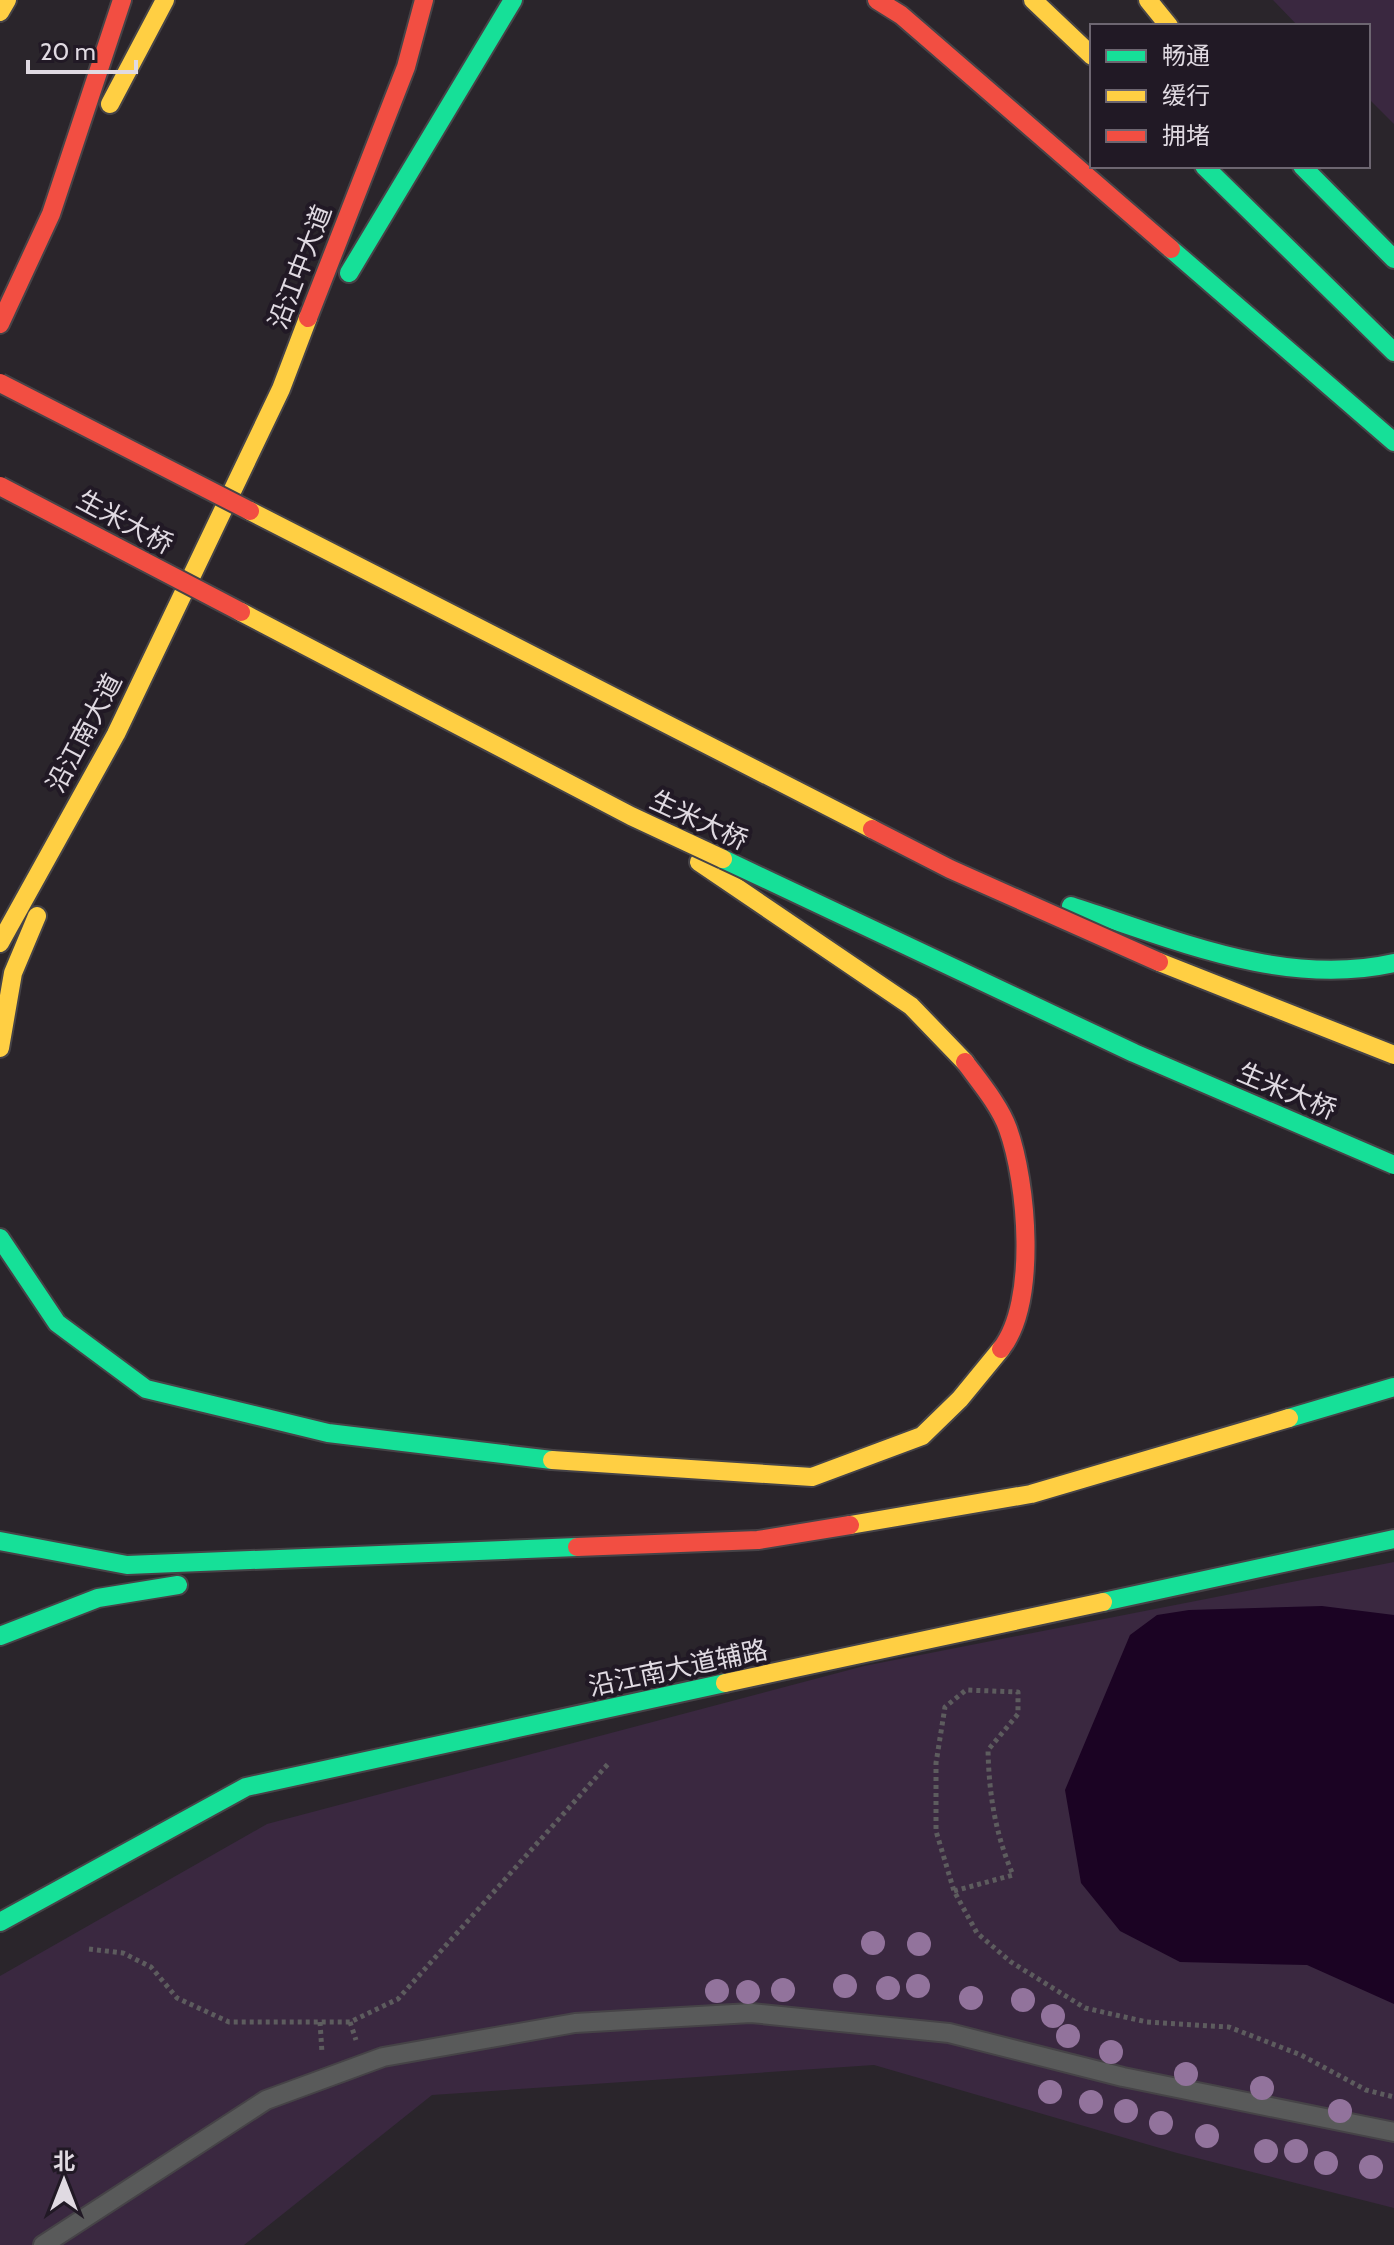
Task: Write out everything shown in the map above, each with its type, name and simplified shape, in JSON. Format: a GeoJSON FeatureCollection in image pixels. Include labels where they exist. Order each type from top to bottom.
{"type":"FeatureCollection","features":[{"type":"Feature","properties":{"kind":"main road"},"geometry":{"type":"LineString","coordinates":[[0,12],[7,0]]}},
{"type":"Feature","properties":{"kind":"main road"},"geometry":{"type":"LineString","coordinates":[[51,214],[122,0]]}},
{"type":"Feature","properties":{"kind":"main road"},"geometry":{"type":"LineString","coordinates":[[0,324],[51,214],[165,0]]}},
{"type":"Feature","properties":{"kind":"main road","name":"沿江中大道"},"geometry":{"type":"LineString","coordinates":[[207,545],[281,389],[406,67],[424,0]]}},
{"type":"Feature","properties":{"kind":"main road"},"geometry":{"type":"LineString","coordinates":[[281,389],[444,109],[513,0]]}},
{"type":"Feature","properties":{"kind":"main road"},"geometry":{"type":"LineString","coordinates":[[877,0],[901,15],[1394,442]]}},
{"type":"Feature","properties":{"kind":"main road"},"geometry":{"type":"LineString","coordinates":[[1033,0],[1090,53]]}},
{"type":"Feature","properties":{"kind":"main road"},"geometry":{"type":"LineString","coordinates":[[1047,0],[1090,53]]}},
{"type":"Feature","properties":{"kind":"main road"},"geometry":{"type":"LineString","coordinates":[[1148,0],[1167,24]]}},
{"type":"Feature","properties":{"kind":"main road"},"geometry":{"type":"LineString","coordinates":[[1206,168],[1394,352]]}},
{"type":"Feature","properties":{"kind":"main road"},"geometry":{"type":"LineString","coordinates":[[1304,168],[1394,259]]}},
{"type":"Feature","properties":{"kind":"main road"},"geometry":{"type":"LineString","coordinates":[[0,383],[950,869],[1200,980],[1394,1055]]}},
{"type":"Feature","properties":{"kind":"main road","name":"生米大桥"},"geometry":{"type":"LineString","coordinates":[[0,486],[631,816],[1134,1053],[1394,1165]]}},
{"type":"Feature","properties":{"kind":"main road","name":"沿江南大道"},"geometry":{"type":"LineString","coordinates":[[0,943],[116,734],[207,545]]}},
{"type":"Feature","properties":{"kind":"main road"},"geometry":{"type":"LineString","coordinates":[[0,1048],[13,973],[116,734]]}},
{"type":"Feature","properties":{"kind":"main road"},"geometry":{"type":"LineString","coordinates":[[0,1238],[57,1323],[146,1389],[328,1433],[598,1465],[812,1477],[922,1436],[960,1399],[1009,1338],[1025,1270],[1025,1197],[1007,1126],[966,1063],[911,1006],[631,816]]}},
{"type":"Feature","properties":{"kind":"main road"},"geometry":{"type":"LineString","coordinates":[[950,869],[1265,966],[1372,971],[1394,963]]}},
{"type":"Feature","properties":{"kind":"main road"},"geometry":{"type":"LineString","coordinates":[[0,1541],[127,1565],[758,1540],[1031,1494],[1394,1387]]}},
{"type":"Feature","properties":{"kind":"main road","name":"沿江南大道辅路"},"geometry":{"type":"LineString","coordinates":[[0,1922],[246,1787],[1394,1539]]}},
{"type":"Feature","properties":{"kind":"main road"},"geometry":{"type":"LineString","coordinates":[[0,1636],[98,1598],[339,1557]]}},
{"type":"Feature","properties":{"kind":"lane"},"geometry":{"type":"LineString","coordinates":[[43,2245],[266,2100],[383,2057],[575,2023],[751,2013],[949,2033],[1123,2077],[1394,2132]]}},
{"type":"Feature","properties":{"kind":"path"},"geometry":{"type":"LineString","coordinates":[[954,1891],[1013,1875],[1001,1847],[989,1797],[988,1750],[1018,1714],[1018,1692],[966,1690],[945,1707],[936,1763],[936,1831],[954,1891],[977,1933],[1011,1962],[1085,2008],[1147,2022],[1229,2027],[1301,2055],[1366,2090],[1394,2097]]}},
{"type":"Feature","properties":{"kind":"path"},"geometry":{"type":"LineString","coordinates":[[89,1949],[123,1953],[151,1967],[177,1998],[229,2022],[350,2022],[398,1999],[608,1764]]}},
{"type":"Feature","properties":{"kind":"shaded area"},"geometry":{"type":"Polygon","coordinates":[[[1273,0],[1394,0],[1394,124],[1370,100],[1370,24],[1296,24],[1273,0]]]}},
{"type":"Feature","properties":{"kind":"shaded area"},"geometry":{"type":"Polygon","coordinates":[[[1394,1562],[1394,2208],[1177,2153],[874,2065],[432,2095],[244,2245],[0,2245],[0,1976],[267,1824],[864,1666],[1394,1562]]]}},
{"type":"Feature","properties":{"kind":"shaded area"},"geometry":{"type":"Polygon","coordinates":[[[1322,1606],[1394,1615],[1394,2004],[1307,1965],[1180,1962],[1120,1931],[1081,1883],[1065,1790],[1130,1635],[1157,1615],[1189,1610],[1322,1606]]]}},
{"type":"Feature","properties":{"kind":"traffic: fast"},"geometry":{"type":"LineString","coordinates":[[349,273],[513,0]]}},
{"type":"Feature","properties":{"kind":"traffic: fast"},"geometry":{"type":"LineString","coordinates":[[1206,168],[1394,352]]}},
{"type":"Feature","properties":{"kind":"traffic: fast"},"geometry":{"type":"LineString","coordinates":[[1304,168],[1394,259]]}},
{"type":"Feature","properties":{"kind":"traffic: fast"},"geometry":{"type":"LineString","coordinates":[[1171,249],[1394,442]]}},
{"type":"Feature","properties":{"kind":"traffic: fast"},"geometry":{"type":"LineString","coordinates":[[723,859],[1134,1053],[1394,1165]]}},
{"type":"Feature","properties":{"kind":"traffic: fast"},"geometry":{"type":"LineString","coordinates":[[1071,906],[1189,945],[1271,965],[1353,969],[1394,963]]}},
{"type":"Feature","properties":{"kind":"traffic: fast"},"geometry":{"type":"LineString","coordinates":[[0,1238],[57,1323],[146,1389],[328,1433],[552,1460]]}},
{"type":"Feature","properties":{"kind":"traffic: fast"},"geometry":{"type":"LineString","coordinates":[[1289,1418],[1394,1387]]}},
{"type":"Feature","properties":{"kind":"traffic: fast"},"geometry":{"type":"LineString","coordinates":[[1103,1602],[1394,1539]]}},
{"type":"Feature","properties":{"kind":"traffic: fast"},"geometry":{"type":"LineString","coordinates":[[0,1541],[127,1565],[577,1547]]}},
{"type":"Feature","properties":{"kind":"traffic: fast"},"geometry":{"type":"LineString","coordinates":[[0,1636],[98,1598],[178,1585]]}},
{"type":"Feature","properties":{"kind":"traffic: fast"},"geometry":{"type":"LineString","coordinates":[[0,1922],[246,1787],[725,1683]]}},
{"type":"Feature","properties":{"kind":"traffic: slow"},"geometry":{"type":"LineString","coordinates":[[0,12],[7,0]]}},
{"type":"Feature","properties":{"kind":"traffic: slow"},"geometry":{"type":"LineString","coordinates":[[110,104],[165,0]]}},
{"type":"Feature","properties":{"kind":"traffic: slow"},"geometry":{"type":"LineString","coordinates":[[1033,0],[1090,54]]}},
{"type":"Feature","properties":{"kind":"traffic: slow"},"geometry":{"type":"LineString","coordinates":[[1148,0],[1167,24]]}},
{"type":"Feature","properties":{"kind":"traffic: slow"},"geometry":{"type":"LineString","coordinates":[[0,943],[116,734],[281,389],[308,318]]}},
{"type":"Feature","properties":{"kind":"traffic: slow"},"geometry":{"type":"LineString","coordinates":[[250,511],[872,829]]}},
{"type":"Feature","properties":{"kind":"traffic: slow"},"geometry":{"type":"LineString","coordinates":[[241,612],[631,816],[723,859]]}},
{"type":"Feature","properties":{"kind":"traffic: slow"},"geometry":{"type":"LineString","coordinates":[[699,862],[911,1006],[965,1062]]}},
{"type":"Feature","properties":{"kind":"traffic: slow"},"geometry":{"type":"LineString","coordinates":[[0,1048],[13,973],[37,916]]}},
{"type":"Feature","properties":{"kind":"traffic: slow"},"geometry":{"type":"LineString","coordinates":[[1159,962],[1394,1055]]}},
{"type":"Feature","properties":{"kind":"traffic: slow"},"geometry":{"type":"LineString","coordinates":[[552,1460],[812,1477],[922,1436],[960,1399],[1001,1349]]}},
{"type":"Feature","properties":{"kind":"traffic: slow"},"geometry":{"type":"LineString","coordinates":[[850,1525],[1031,1494],[1289,1418]]}},
{"type":"Feature","properties":{"kind":"traffic: slow"},"geometry":{"type":"LineString","coordinates":[[725,1683],[1103,1602]]}},
{"type":"Feature","properties":{"kind":"traffic: jam"},"geometry":{"type":"LineString","coordinates":[[0,324],[51,214],[122,0]]}},
{"type":"Feature","properties":{"kind":"traffic: jam"},"geometry":{"type":"LineString","coordinates":[[308,318],[406,67],[424,0]]}},
{"type":"Feature","properties":{"kind":"traffic: jam"},"geometry":{"type":"LineString","coordinates":[[877,0],[901,15],[1171,249]]}},
{"type":"Feature","properties":{"kind":"traffic: jam"},"geometry":{"type":"LineString","coordinates":[[0,383],[250,511]]}},
{"type":"Feature","properties":{"kind":"traffic: jam"},"geometry":{"type":"LineString","coordinates":[[0,486],[241,612]]}},
{"type":"Feature","properties":{"kind":"traffic: jam"},"geometry":{"type":"LineString","coordinates":[[872,829],[950,869],[1159,962]]}},
{"type":"Feature","properties":{"kind":"traffic: jam"},"geometry":{"type":"LineString","coordinates":[[965,1062],[989,1094],[1008,1129],[1015,1152],[1024,1210],[1026,1241],[1020,1302],[1013,1328],[1001,1349]]}},
{"type":"Feature","properties":{"kind":"traffic: jam"},"geometry":{"type":"LineString","coordinates":[[577,1547],[758,1540],[850,1525]]}}]}
